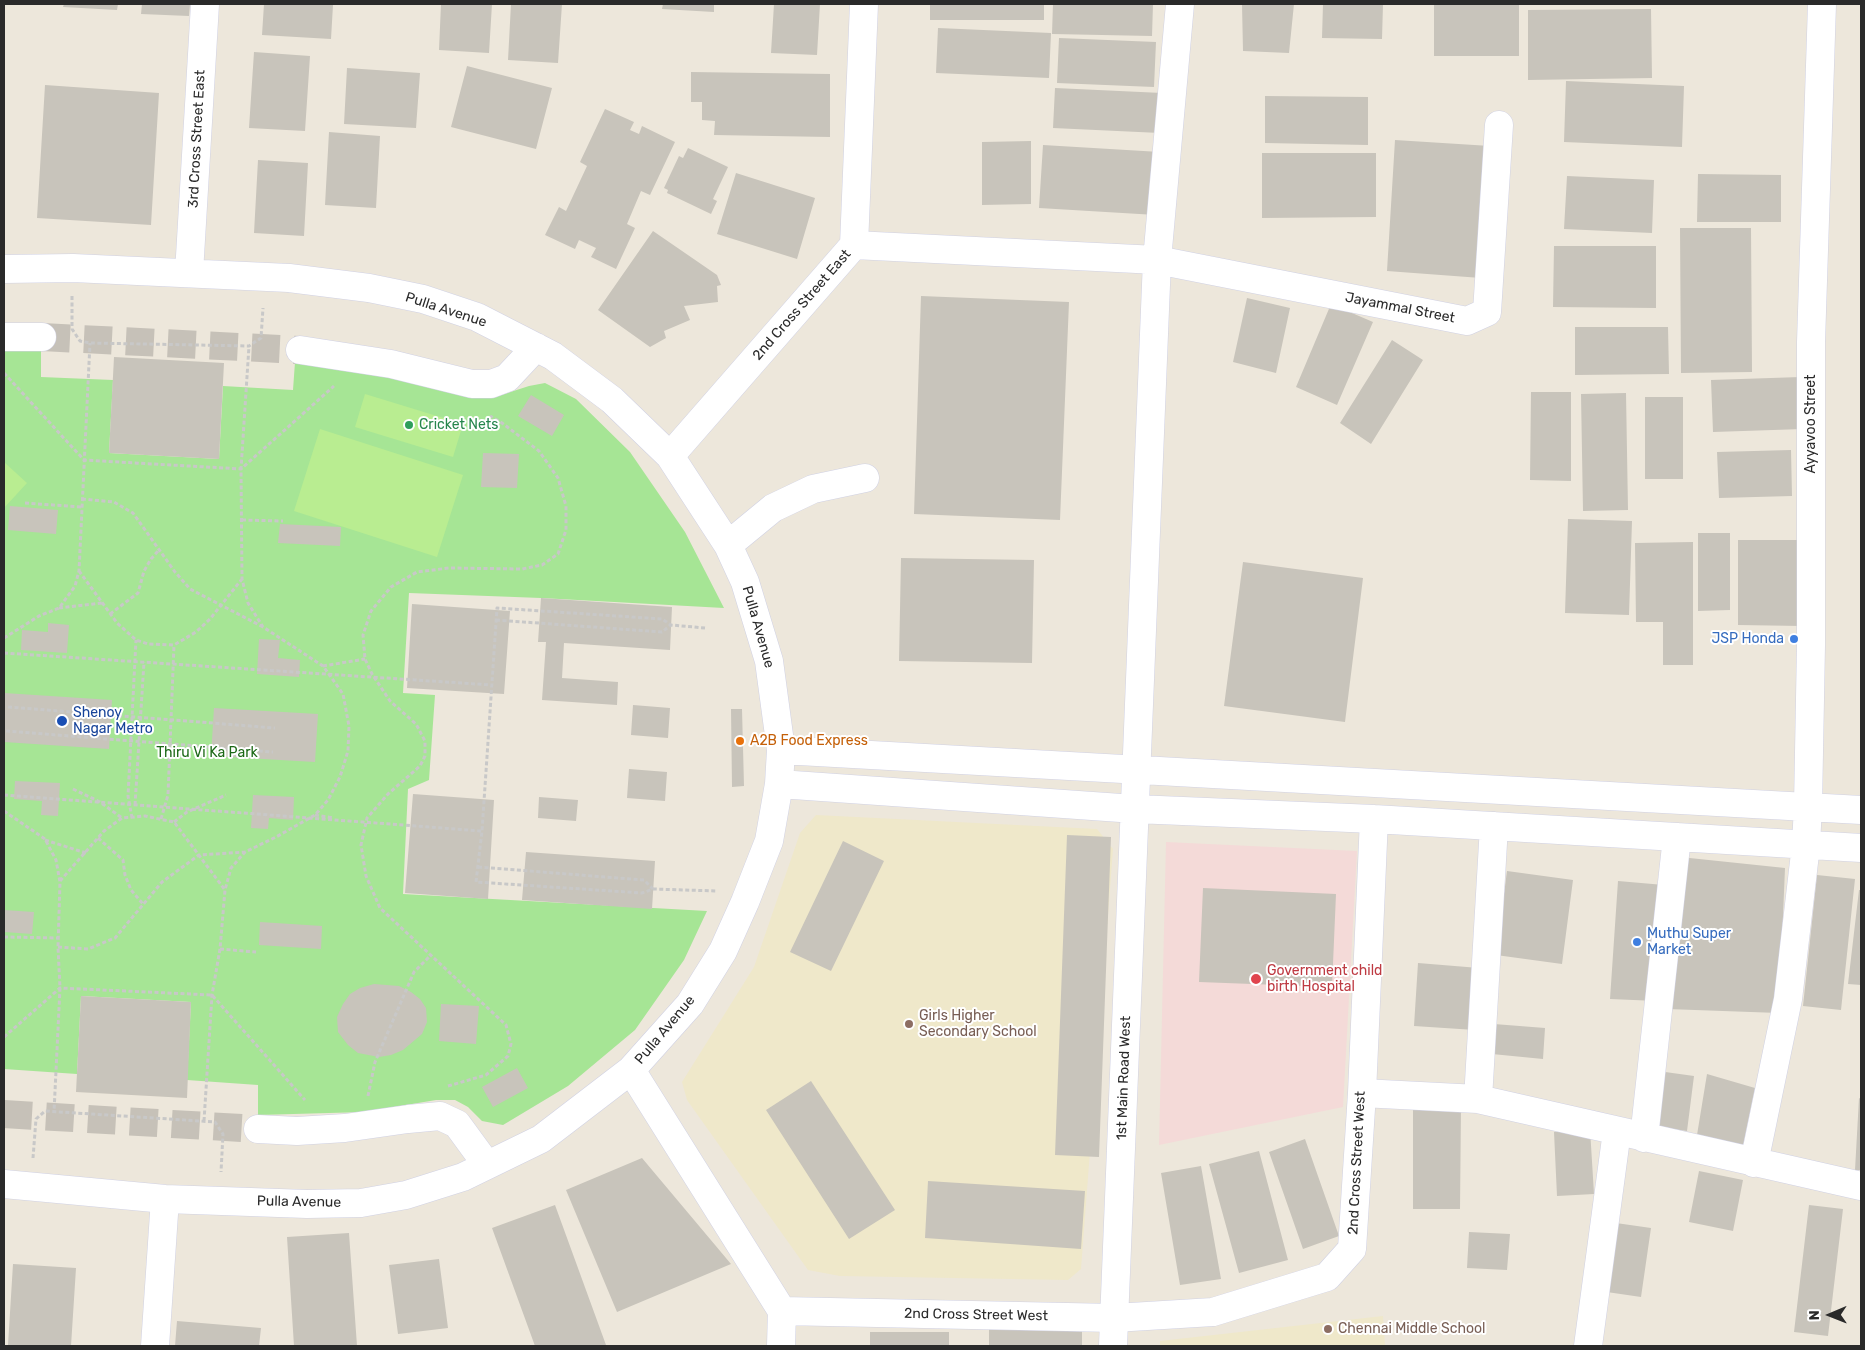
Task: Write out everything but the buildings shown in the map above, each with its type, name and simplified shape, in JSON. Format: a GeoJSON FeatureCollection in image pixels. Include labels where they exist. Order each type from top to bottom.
{"type":"FeatureCollection","features":[{"type":"Feature","properties":{"kind":"street","name":"3rd Cross Street East"},"geometry":{"type":"LineString","coordinates":[[189,274],[205,4]]}},
{"type":"Feature","properties":{"kind":"street","name":"2nd Cross Street East"},"geometry":{"type":"LineString","coordinates":[[670,456],[854,245],[864,4]]}},
{"type":"Feature","properties":{"kind":"street","name":"1st Main Road West"},"geometry":{"type":"LineString","coordinates":[[1113,1346],[1157,260],[1180,4]]}},
{"type":"Feature","properties":{"kind":"street","name":"Ayyavoo Street"},"geometry":{"type":"LineString","coordinates":[[1754,1162],[1788,999],[1806,845],[1811,645],[1811,342],[1822,4]]}},
{"type":"Feature","properties":{"kind":"street","name":"Jayammal Street"},"geometry":{"type":"LineString","coordinates":[[1157,260],[1467,321],[1487,312],[1499,125]]}},
{"type":"Feature","properties":{"kind":"street"},"geometry":{"type":"LineString","coordinates":[[854,245],[1157,260]]}},
{"type":"Feature","properties":{"kind":"street","name":"Pulla Avenue"},"geometry":{"type":"LineString","coordinates":[[4,269],[73,268],[288,278],[369,288],[423,299],[477,317],[553,356],[612,400],[670,456],[728,546],[745,582],[769,661],[781,750],[780,784],[769,841],[724,951],[690,1004],[631,1070],[541,1139],[463,1177],[406,1195],[361,1203],[307,1204],[165,1198],[4,1184]]}},
{"type":"Feature","properties":{"kind":"street"},"geometry":{"type":"LineString","coordinates":[[4,337],[42,337]]}},
{"type":"Feature","properties":{"kind":"street"},"geometry":{"type":"LineString","coordinates":[[300,350],[391,364],[472,384],[491,384],[507,378],[536,347]]}},
{"type":"Feature","properties":{"kind":"street"},"geometry":{"type":"LineString","coordinates":[[728,546],[772,508],[813,489],[864,478]]}},
{"type":"Feature","properties":{"kind":"street"},"geometry":{"type":"LineString","coordinates":[[781,750],[1861,810]]}},
{"type":"Feature","properties":{"kind":"street"},"geometry":{"type":"LineString","coordinates":[[780,784],[1135,810],[1374,819],[1861,848]]}},
{"type":"Feature","properties":{"kind":"street","name":"2nd Cross Street West"},"geometry":{"type":"LineString","coordinates":[[782,1312],[1114,1318],[1213,1312],[1328,1277],[1352,1249],[1362,1093],[1374,819]]}},
{"type":"Feature","properties":{"kind":"street"},"geometry":{"type":"LineString","coordinates":[[1478,1099],[1494,826]]}},
{"type":"Feature","properties":{"kind":"street"},"geometry":{"type":"LineString","coordinates":[[1644,1138],[1677,837]]}},
{"type":"Feature","properties":{"kind":"street"},"geometry":{"type":"LineString","coordinates":[[631,1070],[782,1312],[781,1346]]}},
{"type":"Feature","properties":{"kind":"street"},"geometry":{"type":"LineString","coordinates":[[1362,1093],[1478,1099],[1861,1186]]}},
{"type":"Feature","properties":{"kind":"street"},"geometry":{"type":"LineString","coordinates":[[258,1129],[296,1131],[345,1128],[408,1118],[440,1116],[457,1124],[487,1165]]}},
{"type":"Feature","properties":{"kind":"street"},"geometry":{"type":"LineString","coordinates":[[1588,1346],[1617,1131]]}},
{"type":"Feature","properties":{"kind":"street"},"geometry":{"type":"LineString","coordinates":[[155,1346],[165,1198]]}},
{"type":"Feature","properties":{"kind":"path"},"geometry":{"type":"LineString","coordinates":[[73,268],[72,329],[80,341],[90,343],[249,346],[261,338],[265,277]]}},
{"type":"Feature","properties":{"kind":"path"},"geometry":{"type":"LineString","coordinates":[[59,608],[75,586],[79,571],[90,343]]}},
{"type":"Feature","properties":{"kind":"path"},"geometry":{"type":"LineString","coordinates":[[249,346],[241,470],[242,579],[248,603],[263,627]]}},
{"type":"Feature","properties":{"kind":"path"},"geometry":{"type":"LineString","coordinates":[[4,373],[84,460],[241,470],[330,388],[337,384]]}},
{"type":"Feature","properties":{"kind":"path"},"geometry":{"type":"LineString","coordinates":[[445,1086],[486,1075],[508,1056],[511,1044],[506,1025],[380,908],[366,876],[362,845],[367,818],[388,794],[420,766],[425,756],[425,742],[416,724],[390,701],[372,674],[364,659],[362,635],[371,611],[391,588],[417,572],[449,568],[522,569],[542,565],[558,554],[566,530],[566,506],[558,478],[539,451],[486,413]]}},
{"type":"Feature","properties":{"kind":"path"},"geometry":{"type":"LineString","coordinates":[[58,947],[88,949],[115,938],[162,882],[199,855],[245,852],[276,837],[315,814],[328,800],[340,778],[348,750],[349,726],[342,694],[323,666],[263,627],[190,589],[133,513],[114,502],[82,498]]}},
{"type":"Feature","properties":{"kind":"path"},"geometry":{"type":"LineString","coordinates":[[25,503],[81,507]]}},
{"type":"Feature","properties":{"kind":"path"},"geometry":{"type":"LineString","coordinates":[[242,520],[283,521]]}},
{"type":"Feature","properties":{"kind":"path"},"geometry":{"type":"LineString","coordinates":[[110,614],[138,593],[144,571],[159,550]]}},
{"type":"Feature","properties":{"kind":"path"},"geometry":{"type":"LineString","coordinates":[[79,571],[117,623],[136,640],[148,644],[174,645],[196,632],[210,620],[242,579]]}},
{"type":"Feature","properties":{"kind":"path"},"geometry":{"type":"LineString","coordinates":[[4,638],[39,616],[59,608],[103,603]]}},
{"type":"Feature","properties":{"kind":"path"},"geometry":{"type":"LineString","coordinates":[[705,628],[671,625],[662,619],[497,608],[482,831],[476,882],[642,893],[653,888],[721,892]]}},
{"type":"Feature","properties":{"kind":"path"},"geometry":{"type":"LineString","coordinates":[[496,620],[662,632],[671,625]]}},
{"type":"Feature","properties":{"kind":"path"},"geometry":{"type":"LineString","coordinates":[[132,818],[128,796],[136,640]]}},
{"type":"Feature","properties":{"kind":"path"},"geometry":{"type":"LineString","coordinates":[[161,819],[168,796],[174,645]]}},
{"type":"Feature","properties":{"kind":"path"},"geometry":{"type":"LineString","coordinates":[[4,653],[492,685]]}},
{"type":"Feature","properties":{"kind":"path"},"geometry":{"type":"LineString","coordinates":[[323,666],[364,659]]}},
{"type":"Feature","properties":{"kind":"path"},"geometry":{"type":"LineString","coordinates":[[135,805],[144,662]]}},
{"type":"Feature","properties":{"kind":"path"},"geometry":{"type":"LineString","coordinates":[[8,707],[275,728]]}},
{"type":"Feature","properties":{"kind":"path"},"geometry":{"type":"LineString","coordinates":[[6,731],[273,752]]}},
{"type":"Feature","properties":{"kind":"path"},"geometry":{"type":"LineString","coordinates":[[73,789],[100,802],[122,818]]}},
{"type":"Feature","properties":{"kind":"path"},"geometry":{"type":"LineString","coordinates":[[4,796],[482,831]]}},
{"type":"Feature","properties":{"kind":"path"},"geometry":{"type":"LineString","coordinates":[[174,822],[187,812],[226,796]]}},
{"type":"Feature","properties":{"kind":"path"},"geometry":{"type":"LineString","coordinates":[[4,811],[45,839],[86,852]]}},
{"type":"Feature","properties":{"kind":"path"},"geometry":{"type":"LineString","coordinates":[[315,814],[366,824]]}},
{"type":"Feature","properties":{"kind":"path"},"geometry":{"type":"LineString","coordinates":[[60,882],[104,831],[122,818],[145,816],[174,822],[225,890]]}},
{"type":"Feature","properties":{"kind":"path"},"geometry":{"type":"LineString","coordinates":[[98,838],[122,860],[131,890],[143,904]]}},
{"type":"Feature","properties":{"kind":"path"},"geometry":{"type":"LineString","coordinates":[[45,839],[56,860],[60,882],[58,938],[60,988],[54,1112]]}},
{"type":"Feature","properties":{"kind":"path"},"geometry":{"type":"LineString","coordinates":[[204,1121],[212,995],[220,949],[225,890],[232,868],[245,852]]}},
{"type":"Feature","properties":{"kind":"path"},"geometry":{"type":"LineString","coordinates":[[478,867],[644,880],[653,888]]}},
{"type":"Feature","properties":{"kind":"path"},"geometry":{"type":"LineString","coordinates":[[4,938],[58,938]]}},
{"type":"Feature","properties":{"kind":"path"},"geometry":{"type":"LineString","coordinates":[[220,949],[256,952]]}},
{"type":"Feature","properties":{"kind":"path"},"geometry":{"type":"LineString","coordinates":[[366,1102],[375,1062],[414,972],[431,955]]}},
{"type":"Feature","properties":{"kind":"path"},"geometry":{"type":"LineString","coordinates":[[4,1037],[60,988],[212,995],[306,1100],[313,1104]]}},
{"type":"Feature","properties":{"kind":"path"},"geometry":{"type":"LineString","coordinates":[[30,1187],[36,1119],[45,1112],[204,1121],[215,1122],[223,1134],[219,1200]]}},
{"type":"Feature","properties":{"kind":"shaded area","name":"Girls Higher Secondary School"},"geometry":{"type":"Polygon","coordinates":[[[816,815],[1097,829],[1113,849],[1081,1269],[1068,1280],[840,1276],[808,1270],[687,1100],[682,1082],[754,967],[800,833],[816,815]]]}},
{"type":"Feature","properties":{"kind":"shaded area","name":"Government child birth Hospital"},"geometry":{"type":"Polygon","coordinates":[[[1166,842],[1357,851],[1343,1107],[1159,1145],[1166,842]]]}},
{"type":"Feature","properties":{"kind":"shaded area","name":"Chennai Middle School"},"geometry":{"type":"Polygon","coordinates":[[[1383,1316],[1385,1346],[1160,1346],[1160,1341],[1383,1316]]]}},
{"type":"Feature","properties":{"kind":"green space","name":"Thiru Vi Ka Park"},"geometry":{"type":"Polygon","coordinates":[[[4,348],[41,348],[41,377],[113,380],[109,453],[219,459],[223,386],[293,390],[295,362],[389,373],[470,395],[492,398],[545,383],[576,399],[630,452],[685,532],[724,608],[409,593],[403,693],[435,695],[429,780],[408,789],[403,894],[707,911],[684,960],[635,1030],[568,1086],[503,1125],[482,1121],[468,1107],[455,1100],[436,1100],[364,1112],[258,1115],[258,1085],[187,1080],[191,1002],[81,996],[77,1074],[4,1069],[4,348]]]}},
{"type":"Feature","properties":{"kind":"green space","name":"Cricket Nets"},"geometry":{"type":"Polygon","coordinates":[[[365,394],[463,424],[453,457],[355,427],[365,394]]]}},
{"type":"Feature","properties":{"kind":"green space"},"geometry":{"type":"Polygon","coordinates":[[[320,429],[463,475],[437,557],[294,511],[320,429]]]}},
{"type":"Feature","properties":{"kind":"green space"},"geometry":{"type":"Polygon","coordinates":[[[4,462],[27,483],[4,508],[4,462]]]}},
{"type":"Feature","properties":{"kind":"tunnel"},"geometry":{"type":"LineString","coordinates":[[42,337],[300,350]]}},
{"type":"Feature","properties":{"kind":"tunnel"},"geometry":{"type":"LineString","coordinates":[[4,1114],[258,1129]]}},
{"type":"Feature","properties":{"kind":"place","name":"Cricket Nets"},"geometry":{"type":"Point","coordinates":[409,425]}},
{"type":"Feature","properties":{"kind":"place","name":"JSP Honda"},"geometry":{"type":"Point","coordinates":[1794,639]}},
{"type":"Feature","properties":{"kind":"place","name":"Shenoy Nagar Metro"},"geometry":{"type":"Point","coordinates":[62,721]}},
{"type":"Feature","properties":{"kind":"place","name":"A2B Food Express"},"geometry":{"type":"Point","coordinates":[740,741]}},
{"type":"Feature","properties":{"kind":"place","name":"Muthu Super Market"},"geometry":{"type":"Point","coordinates":[1637,942]}},
{"type":"Feature","properties":{"kind":"place","name":"Government child birth Hospital"},"geometry":{"type":"Point","coordinates":[1256,979]}},
{"type":"Feature","properties":{"kind":"place","name":"Girls Higher Secondary School"},"geometry":{"type":"Point","coordinates":[909,1024]}},
{"type":"Feature","properties":{"kind":"place","name":"Chennai Middle School"},"geometry":{"type":"Point","coordinates":[1328,1329]}}]}
